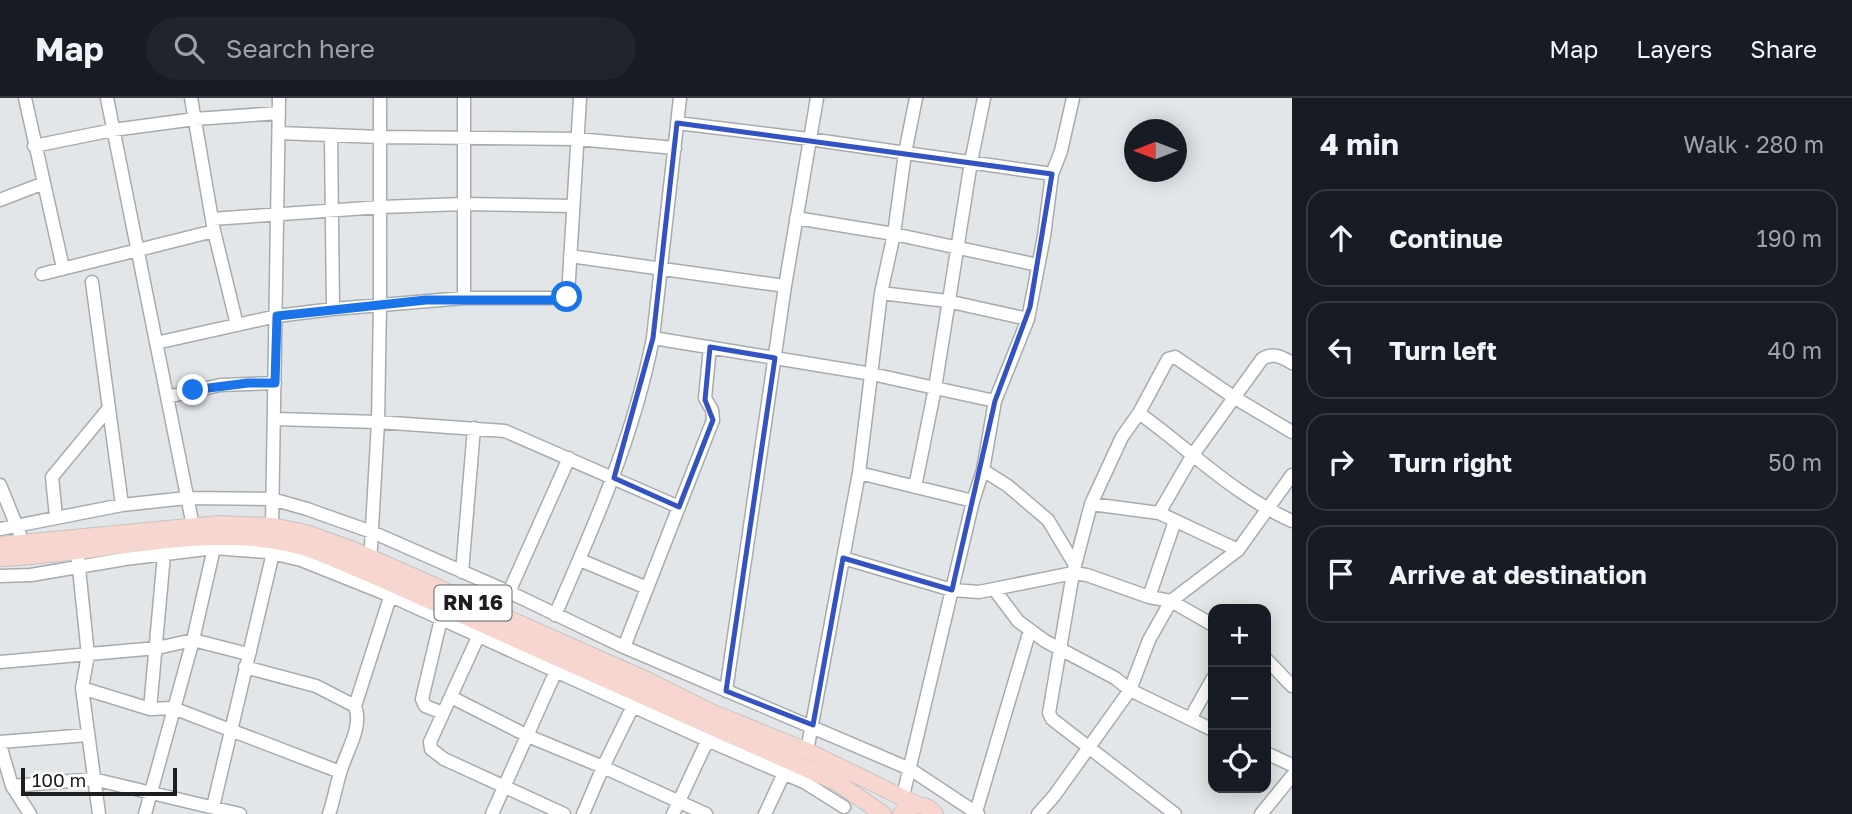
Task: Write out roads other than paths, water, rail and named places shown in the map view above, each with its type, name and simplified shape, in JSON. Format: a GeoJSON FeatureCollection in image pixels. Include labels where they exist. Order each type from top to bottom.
{"type":"FeatureCollection","features":[{"type":"Feature","properties":{"kind":"main road","name":"RN 16"},"geometry":{"type":"LineString","coordinates":[[0,545],[193,526],[272,526],[306,533],[370,558],[395,584],[635,701],[786,768],[838,783],[869,807],[883,814]]}},
{"type":"Feature","properties":{"kind":"main road","name":"RN 16"},"geometry":{"type":"LineString","coordinates":[[0,558],[78,559],[221,537],[259,539],[300,546],[647,680],[710,712],[807,751],[918,805]]}},
{"type":"Feature","properties":{"kind":"main road"},"geometry":{"type":"LineString","coordinates":[[901,814],[911,806],[918,805],[929,808],[935,814]]}},
{"type":"Feature","properties":{"kind":"street"},"geometry":{"type":"LineString","coordinates":[[24,98],[62,268]]}},
{"type":"Feature","properties":{"kind":"street"},"geometry":{"type":"LineString","coordinates":[[107,98],[193,526]]}},
{"type":"Feature","properties":{"kind":"street"},"geometry":{"type":"LineString","coordinates":[[191,98],[213,225],[237,325]]}},
{"type":"Feature","properties":{"kind":"street"},"geometry":{"type":"LineString","coordinates":[[272,526],[279,98]]}},
{"type":"Feature","properties":{"kind":"street"},"geometry":{"type":"LineString","coordinates":[[370,574],[378,422],[380,98]]}},
{"type":"Feature","properties":{"kind":"street"},"geometry":{"type":"LineString","coordinates":[[464,98],[464,298]]}},
{"type":"Feature","properties":{"kind":"street"},"geometry":{"type":"LineString","coordinates":[[156,343],[277,316],[380,304],[464,298],[564,300],[568,295],[580,98]]}},
{"type":"Feature","properties":{"kind":"street"},"geometry":{"type":"LineString","coordinates":[[555,615],[614,478],[637,410],[653,338],[680,98]]}},
{"type":"Feature","properties":{"kind":"street"},"geometry":{"type":"LineString","coordinates":[[726,691],[785,286],[817,98]]}},
{"type":"Feature","properties":{"kind":"street"},"geometry":{"type":"LineString","coordinates":[[807,751],[859,473],[881,293],[894,234],[916,98]]}},
{"type":"Feature","properties":{"kind":"street"},"geometry":{"type":"LineString","coordinates":[[915,487],[935,388],[947,301],[984,98]]}},
{"type":"Feature","properties":{"kind":"street"},"geometry":{"type":"LineString","coordinates":[[903,796],[973,501],[983,470],[995,401],[1028,318],[1044,236],[1052,174],[1061,151],[1073,98]]}},
{"type":"Feature","properties":{"kind":"street"},"geometry":{"type":"LineString","coordinates":[[34,146],[113,130],[195,119],[279,113]]}},
{"type":"Feature","properties":{"kind":"street"},"geometry":{"type":"LineString","coordinates":[[677,123],[1052,174]]}},
{"type":"Feature","properties":{"kind":"street"},"geometry":{"type":"LineString","coordinates":[[279,132],[331,136],[577,139],[675,148]]}},
{"type":"Feature","properties":{"kind":"street"},"geometry":{"type":"LineString","coordinates":[[331,136],[333,309]]}},
{"type":"Feature","properties":{"kind":"street"},"geometry":{"type":"LineString","coordinates":[[0,200],[44,183]]}},
{"type":"Feature","properties":{"kind":"street"},"geometry":{"type":"LineString","coordinates":[[42,274],[137,249],[213,225],[278,213],[463,204],[573,206]]}},
{"type":"Feature","properties":{"kind":"street"},"geometry":{"type":"LineString","coordinates":[[796,218],[894,234],[1038,265]]}},
{"type":"Feature","properties":{"kind":"street"},"geometry":{"type":"LineString","coordinates":[[570,256],[785,286]]}},
{"type":"Feature","properties":{"kind":"street"},"geometry":{"type":"LineString","coordinates":[[93,282],[122,505]]}},
{"type":"Feature","properties":{"kind":"street"},"geometry":{"type":"LineString","coordinates":[[881,293],[947,301],[1028,318]]}},
{"type":"Feature","properties":{"kind":"street"},"geometry":{"type":"LineString","coordinates":[[653,338],[872,374],[995,401]]}},
{"type":"Feature","properties":{"kind":"street"},"geometry":{"type":"LineString","coordinates":[[624,647],[713,420],[712,410],[705,398],[710,347]]}},
{"type":"Feature","properties":{"kind":"street"},"geometry":{"type":"LineString","coordinates":[[1159,513],[1192,456],[1262,359],[1275,355],[1292,363]]}},
{"type":"Feature","properties":{"kind":"street"},"geometry":{"type":"LineString","coordinates":[[1175,814],[1088,748],[1052,719],[1049,713],[1074,569],[1091,504],[1122,437],[1139,413],[1168,359],[1175,357],[1235,398],[1292,432]]}},
{"type":"Feature","properties":{"kind":"street"},"geometry":{"type":"LineString","coordinates":[[167,397],[220,385],[275,383]]}},
{"type":"Feature","properties":{"kind":"street"},"geometry":{"type":"LineString","coordinates":[[57,517],[52,477],[109,408]]}},
{"type":"Feature","properties":{"kind":"street"},"geometry":{"type":"LineString","coordinates":[[1139,413],[1180,442],[1192,456],[1266,509],[1292,521]]}},
{"type":"Feature","properties":{"kind":"street"},"geometry":{"type":"LineString","coordinates":[[275,419],[378,422],[474,428],[515,434],[679,507]]}},
{"type":"Feature","properties":{"kind":"street"},"geometry":{"type":"LineString","coordinates":[[462,572],[474,428]]}},
{"type":"Feature","properties":{"kind":"street"},"geometry":{"type":"LineString","coordinates":[[509,592],[569,458]]}},
{"type":"Feature","properties":{"kind":"street"},"geometry":{"type":"LineString","coordinates":[[983,470],[1008,486],[1048,520],[1074,569],[1149,597],[1171,601],[1208,622]]}},
{"type":"Feature","properties":{"kind":"street"},"geometry":{"type":"LineString","coordinates":[[859,473],[973,501]]}},
{"type":"Feature","properties":{"kind":"street"},"geometry":{"type":"LineString","coordinates":[[1038,814],[1054,796],[1130,690],[1149,640],[1171,601],[1238,550],[1292,475]]}},
{"type":"Feature","properties":{"kind":"street"},"geometry":{"type":"LineString","coordinates":[[0,485],[24,544]]}},
{"type":"Feature","properties":{"kind":"street"},"geometry":{"type":"LineString","coordinates":[[0,529],[122,505],[187,498],[272,499],[307,509],[372,532],[509,592],[624,647],[813,725],[910,769],[977,813],[1030,630]]}},
{"type":"Feature","properties":{"kind":"street"},"geometry":{"type":"LineString","coordinates":[[1091,504],[1159,513],[1238,550]]}},
{"type":"Feature","properties":{"kind":"street"},"geometry":{"type":"LineString","coordinates":[[1149,597],[1175,521]]}},
{"type":"Feature","properties":{"kind":"street"},"geometry":{"type":"LineString","coordinates":[[145,814],[193,640],[214,548]]}},
{"type":"Feature","properties":{"kind":"street"},"geometry":{"type":"LineString","coordinates":[[0,576],[31,575],[78,559],[164,555],[214,548],[273,553],[395,584],[441,619],[556,671],[635,701],[583,814]]}},
{"type":"Feature","properties":{"kind":"street"},"geometry":{"type":"LineString","coordinates":[[214,807],[273,553]]}},
{"type":"Feature","properties":{"kind":"street"},"geometry":{"type":"LineString","coordinates":[[150,709],[158,648],[164,555]]}},
{"type":"Feature","properties":{"kind":"street"},"geometry":{"type":"LineString","coordinates":[[843,558],[952,590],[979,592],[1074,569]]}},
{"type":"Feature","properties":{"kind":"street"},"geometry":{"type":"LineString","coordinates":[[78,559],[88,654],[82,688],[99,814]]}},
{"type":"Feature","properties":{"kind":"street"},"geometry":{"type":"LineString","coordinates":[[580,560],[647,588]]}},
{"type":"Feature","properties":{"kind":"street"},"geometry":{"type":"LineString","coordinates":[[329,814],[340,772],[357,727],[355,706],[395,584]]}},
{"type":"Feature","properties":{"kind":"street"},"geometry":{"type":"LineString","coordinates":[[994,589],[1018,621],[1030,630],[1061,650],[1115,678],[1130,690],[1208,728]]}},
{"type":"Feature","properties":{"kind":"street"},"geometry":{"type":"LineString","coordinates":[[441,619],[422,699],[425,706],[443,713]]}},
{"type":"Feature","properties":{"kind":"street"},"geometry":{"type":"LineString","coordinates":[[478,637],[430,742],[431,749],[503,787],[564,814]]}},
{"type":"Feature","properties":{"kind":"street"},"geometry":{"type":"LineString","coordinates":[[0,662],[158,648],[193,640],[244,653],[250,652]]}},
{"type":"Feature","properties":{"kind":"street"},"geometry":{"type":"LineString","coordinates":[[1271,664],[1292,686]]}},
{"type":"Feature","properties":{"kind":"street"},"geometry":{"type":"LineString","coordinates":[[245,667],[316,686],[355,706]]}},
{"type":"Feature","properties":{"kind":"street"},"geometry":{"type":"LineString","coordinates":[[492,814],[556,671]]}},
{"type":"Feature","properties":{"kind":"street"},"geometry":{"type":"LineString","coordinates":[[1190,719],[1208,687]]}},
{"type":"Feature","properties":{"kind":"street"},"geometry":{"type":"LineString","coordinates":[[82,688],[150,709],[173,708],[340,772]]}},
{"type":"Feature","properties":{"kind":"street"},"geometry":{"type":"LineString","coordinates":[[451,697],[528,736],[603,767],[676,808],[706,814]]}},
{"type":"Feature","properties":{"kind":"street"},"geometry":{"type":"LineString","coordinates":[[676,808],[710,734]]}},
{"type":"Feature","properties":{"kind":"street"},"geometry":{"type":"LineString","coordinates":[[30,814],[12,786],[0,743],[87,735]]}},
{"type":"Feature","properties":{"kind":"street"},"geometry":{"type":"LineString","coordinates":[[1271,756],[1292,765]]}},
{"type":"Feature","properties":{"kind":"street"},"geometry":{"type":"LineString","coordinates":[[765,814],[786,768],[844,807]]}},
{"type":"Feature","properties":{"kind":"street"},"geometry":{"type":"LineString","coordinates":[[1261,814],[1292,776]]}},
{"type":"Feature","properties":{"kind":"street"},"geometry":{"type":"LineString","coordinates":[[12,786],[93,779],[240,814]]}}]}
